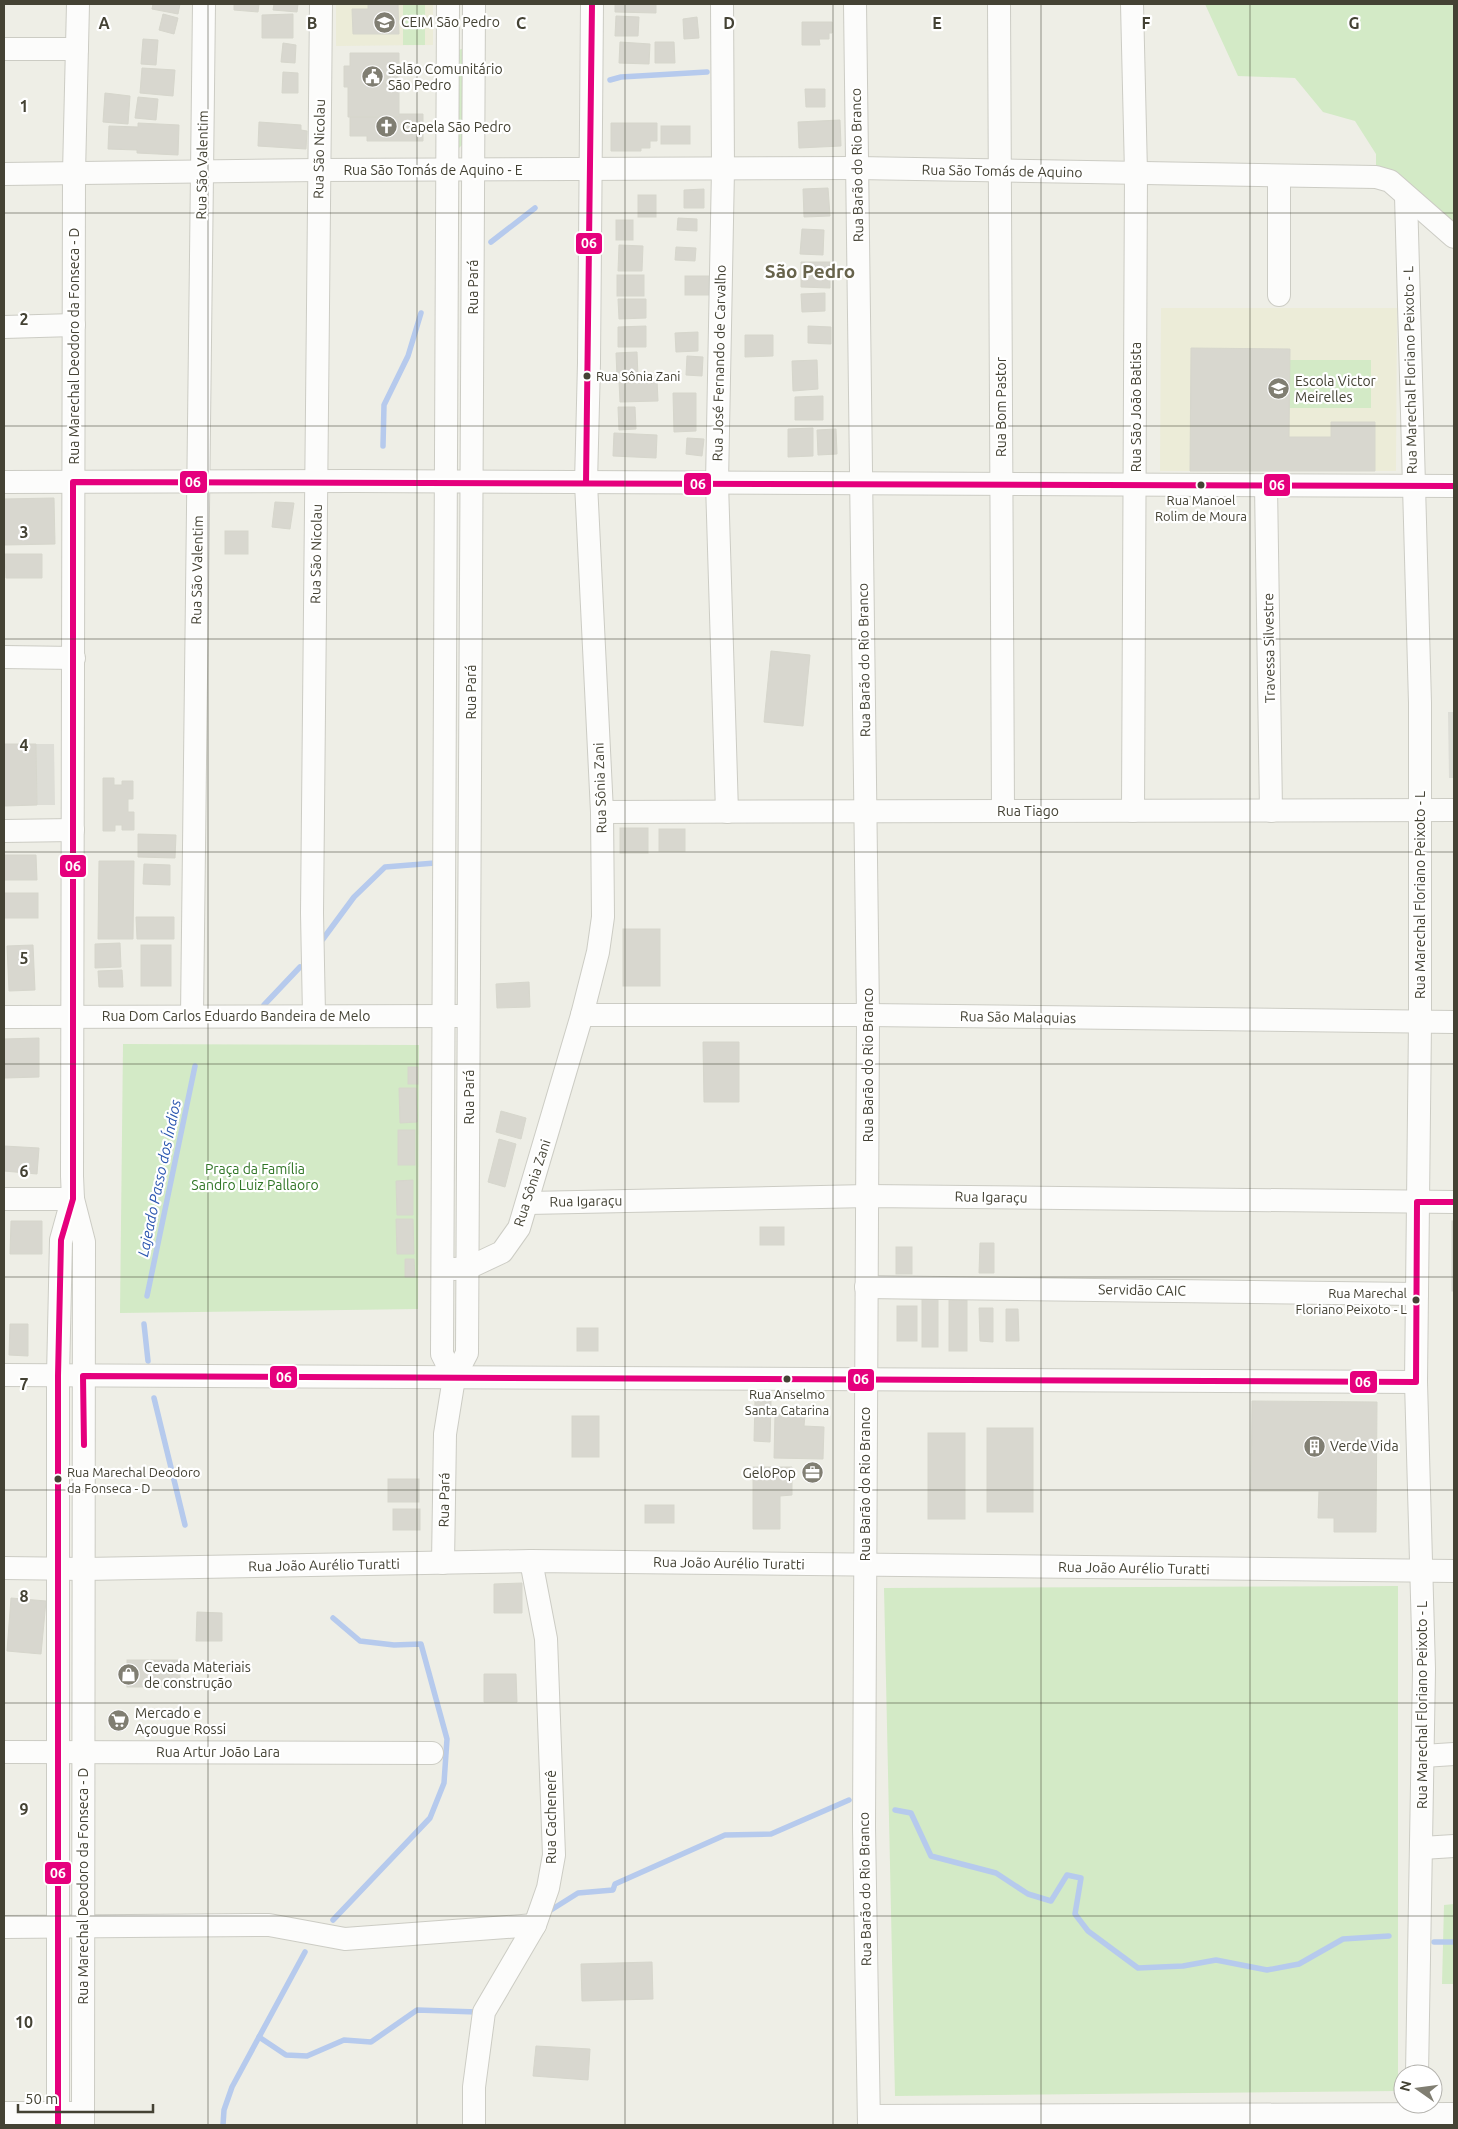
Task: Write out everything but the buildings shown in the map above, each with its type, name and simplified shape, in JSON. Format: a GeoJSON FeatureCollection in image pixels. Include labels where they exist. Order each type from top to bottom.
{"type":"FeatureCollection","features":[{"type":"Feature","properties":{"kind":"street","name":"Rua Marechal Deodoro da Fonseca - D"},"geometry":{"type":"LineString","coordinates":[[58,2119],[58,1376],[61,1240],[72,1199],[74,173],[78,4]]}},
{"type":"Feature","properties":{"kind":"street","name":"Rua São Valentim"},"geometry":{"type":"LineString","coordinates":[[192,1016],[204,4]]}},
{"type":"Feature","properties":{"kind":"street","name":"Rua São Nicolau"},"geometry":{"type":"LineString","coordinates":[[314,1015],[312,903],[321,4]]}},
{"type":"Feature","properties":{"kind":"street","name":"Rua Pará"},"geometry":{"type":"LineString","coordinates":[[448,4],[442,1354],[454,1378]]}},
{"type":"Feature","properties":{"kind":"street","name":"Rua Pará"},"geometry":{"type":"LineString","coordinates":[[443,1563],[445,1434],[454,1378],[467,1353],[474,4]]}},
{"type":"Feature","properties":{"kind":"street","name":"Rua Sônia Zani"},"geometry":{"type":"LineString","coordinates":[[442,1269],[468,1268],[502,1252],[519,1228],[582,1015],[598,952],[603,917],[602,812],[586,483],[592,4]]}},
{"type":"Feature","properties":{"kind":"street","name":"Rua José Fernando de Carvalho"},"geometry":{"type":"LineString","coordinates":[[722,4],[723,169],[717,483],[728,812]]}},
{"type":"Feature","properties":{"kind":"street","name":"Rua Barão do Rio Branco"},"geometry":{"type":"LineString","coordinates":[[855,4],[868,1015],[864,1827],[869,2121]]}},
{"type":"Feature","properties":{"kind":"street","name":"Rua Bom Pastor"},"geometry":{"type":"LineString","coordinates":[[999,4],[1003,811]]}},
{"type":"Feature","properties":{"kind":"street","name":"Rua São João Batista"},"geometry":{"type":"LineString","coordinates":[[1132,4],[1136,174],[1133,811]]}},
{"type":"Feature","properties":{"kind":"street"},"geometry":{"type":"LineString","coordinates":[[448,29],[474,28]]}},
{"type":"Feature","properties":{"kind":"street"},"geometry":{"type":"LineString","coordinates":[[4,49],[77,49]]}},
{"type":"Feature","properties":{"kind":"street","name":"Rua São Tomás de Aquino"},"geometry":{"type":"LineString","coordinates":[[591,170],[857,168],[1279,177],[1376,177],[1390,181],[1454,237]]}},
{"type":"Feature","properties":{"kind":"street","name":"Rua São Tomás de Aquino - E"},"geometry":{"type":"LineString","coordinates":[[4,174],[318,170],[591,170]]}},
{"type":"Feature","properties":{"kind":"street"},"geometry":{"type":"LineString","coordinates":[[1279,177],[1280,295]]}},
{"type":"Feature","properties":{"kind":"street","name":"Rua Marechal Floriano Peixoto - L"},"geometry":{"type":"LineString","coordinates":[[1406,196],[1420,703],[1420,1022],[1416,1382],[1423,1756],[1417,2064]]}},
{"type":"Feature","properties":{"kind":"street"},"geometry":{"type":"LineString","coordinates":[[4,327],[74,325]]}},
{"type":"Feature","properties":{"kind":"street"},"geometry":{"type":"LineString","coordinates":[[4,482],[1454,486]]}},
{"type":"Feature","properties":{"kind":"street","name":"Travessa Silvestre"},"geometry":{"type":"LineString","coordinates":[[1266,485],[1271,811]]}},
{"type":"Feature","properties":{"kind":"street"},"geometry":{"type":"LineString","coordinates":[[4,657],[74,658]]}},
{"type":"Feature","properties":{"kind":"street","name":"Rua Tiago"},"geometry":{"type":"LineString","coordinates":[[602,812],[1454,810]]}},
{"type":"Feature","properties":{"kind":"street"},"geometry":{"type":"LineString","coordinates":[[4,831],[73,830]]}},
{"type":"Feature","properties":{"kind":"street","name":"Rua São Malaquias"},"geometry":{"type":"LineString","coordinates":[[582,1015],[868,1015],[1454,1022]]}},
{"type":"Feature","properties":{"kind":"street","name":"Rua Dom Carlos Eduardo Bandeira de Melo"},"geometry":{"type":"LineString","coordinates":[[4,1017],[469,1016]]}},
{"type":"Feature","properties":{"kind":"street","name":"Rua Igaraçu"},"geometry":{"type":"LineString","coordinates":[[528,1202],[868,1196],[1454,1202]]}},
{"type":"Feature","properties":{"kind":"street"},"geometry":{"type":"LineString","coordinates":[[4,1198],[72,1199]]}},
{"type":"Feature","properties":{"kind":"street","name":"Rua Marechal Deodoro da Fonseca - D"},"geometry":{"type":"LineString","coordinates":[[72,1199],[84,1242],[83,2119]]}},
{"type":"Feature","properties":{"kind":"street","name":"Servidão CAIC"},"geometry":{"type":"LineString","coordinates":[[866,1287],[1417,1294]]}},
{"type":"Feature","properties":{"kind":"street"},"geometry":{"type":"LineString","coordinates":[[4,1375],[1416,1382]]}},
{"type":"Feature","properties":{"kind":"street","name":"Rua João Aurélio Turatti"},"geometry":{"type":"LineString","coordinates":[[4,1568],[84,1569],[531,1561],[1454,1571]]}},
{"type":"Feature","properties":{"kind":"street","name":"Rua Cachenerê"},"geometry":{"type":"LineString","coordinates":[[474,2125],[474,2087],[484,2012],[535,1925],[548,1888],[554,1855],[546,1640],[531,1561]]}},
{"type":"Feature","properties":{"kind":"street","name":"Rua Artur João Lara"},"geometry":{"type":"LineString","coordinates":[[4,1752],[432,1753]]}},
{"type":"Feature","properties":{"kind":"street"},"geometry":{"type":"LineString","coordinates":[[1423,1756],[1454,1754]]}},
{"type":"Feature","properties":{"kind":"street"},"geometry":{"type":"LineString","coordinates":[[1422,1848],[1454,1846]]}},
{"type":"Feature","properties":{"kind":"street"},"geometry":{"type":"LineString","coordinates":[[4,1926],[269,1925],[345,1939],[535,1925]]}},
{"type":"Feature","properties":{"kind":"street"},"geometry":{"type":"LineString","coordinates":[[4,2113],[58,2119],[83,2119]]}},
{"type":"Feature","properties":{"kind":"street"},"geometry":{"type":"LineString","coordinates":[[869,2121],[1416,2114]]}},
{"type":"Feature","properties":{"kind":"shaded area","name":"CEIM São Pedro"},"geometry":{"type":"Polygon","coordinates":[[[336,4],[433,4],[433,45],[336,46],[336,4]]]}},
{"type":"Feature","properties":{"kind":"shaded area","name":"Escola Victor Meirelles"},"geometry":{"type":"Polygon","coordinates":[[[1161,308],[1397,308],[1396,471],[1160,471],[1161,308]]]}},
{"type":"Feature","properties":{"kind":"shaded area"},"geometry":{"type":"Polygon","coordinates":[[[1448,712],[1454,712],[1454,778],[1449,778],[1448,712]]]}},
{"type":"Feature","properties":{"kind":"shaded area"},"geometry":{"type":"Polygon","coordinates":[[[36,744],[54,744],[55,805],[37,805],[36,744]]]}},
{"type":"Feature","properties":{"kind":"shaded area"},"geometry":{"type":"Polygon","coordinates":[[[1452,1221],[1454,1221],[1454,1537],[1452,1221]]]}},
{"type":"Feature","properties":{"kind":"green space"},"geometry":{"type":"Polygon","coordinates":[[[403,4],[425,4],[425,45],[403,45],[403,4]]]}},
{"type":"Feature","properties":{"kind":"green space"},"geometry":{"type":"Polygon","coordinates":[[[1205,4],[1454,4],[1454,228],[1376,177],[1376,154],[1355,121],[1323,112],[1295,78],[1238,76],[1205,4]]]}},
{"type":"Feature","properties":{"kind":"green space"},"geometry":{"type":"Polygon","coordinates":[[[462,49],[463,144],[459,148],[457,146],[458,50],[462,49]]]}},
{"type":"Feature","properties":{"kind":"green space"},"geometry":{"type":"Polygon","coordinates":[[[1290,360],[1371,360],[1371,408],[1289,408],[1290,360]]]}},
{"type":"Feature","properties":{"kind":"green space","name":"Praça da Família Sandro Luiz Pallaoro"},"geometry":{"type":"Polygon","coordinates":[[[123,1044],[419,1045],[418,1309],[120,1313],[123,1044]]]}},
{"type":"Feature","properties":{"kind":"green space"},"geometry":{"type":"Polygon","coordinates":[[[1398,1586],[1398,2064],[1393,2064],[1393,2091],[895,2096],[884,1588],[1398,1586]]]}},
{"type":"Feature","properties":{"kind":"green space"},"geometry":{"type":"Polygon","coordinates":[[[1454,1904],[1454,1984],[1442,1984],[1444,1905],[1454,1904]]]}},
{"type":"Feature","properties":{"kind":"waterway","name":"Lajeado Passo dos Índios"},"geometry":{"type":"LineString","coordinates":[[610,80],[621,77],[707,72]]}},
{"type":"Feature","properties":{"kind":"waterway","name":"Lajeado Passo dos Índios"},"geometry":{"type":"LineString","coordinates":[[491,242],[535,208]]}},
{"type":"Feature","properties":{"kind":"waterway","name":"Lajeado Passo dos Índios"},"geometry":{"type":"LineString","coordinates":[[383,446],[384,405],[408,356],[421,313]]}},
{"type":"Feature","properties":{"kind":"waterway","name":"Lajeado Passo dos Índios"},"geometry":{"type":"LineString","coordinates":[[323,939],[354,897],[385,867],[435,863]]}},
{"type":"Feature","properties":{"kind":"waterway","name":"Lajeado Passo dos Índios"},"geometry":{"type":"LineString","coordinates":[[264,1005],[300,967]]}},
{"type":"Feature","properties":{"kind":"waterway","name":"Lajeado Passo dos Índios"},"geometry":{"type":"LineString","coordinates":[[147,1296],[195,1066]]}},
{"type":"Feature","properties":{"kind":"waterway","name":"Lajeado Passo dos Índios"},"geometry":{"type":"LineString","coordinates":[[144,1324],[148,1361]]}},
{"type":"Feature","properties":{"kind":"waterway","name":"Lajeado Passo dos Índios"},"geometry":{"type":"LineString","coordinates":[[154,1398],[185,1525]]}},
{"type":"Feature","properties":{"kind":"waterway","name":"Lajeado Passo dos Índios"},"geometry":{"type":"LineString","coordinates":[[333,1618],[360,1641],[394,1645],[421,1644],[447,1739],[444,1783],[430,1818],[333,1920]]}},
{"type":"Feature","properties":{"kind":"waterway"},"geometry":{"type":"LineString","coordinates":[[551,1910],[578,1893],[613,1890],[615,1884],[725,1835],[771,1834],[849,1800]]}},
{"type":"Feature","properties":{"kind":"waterway"},"geometry":{"type":"LineString","coordinates":[[895,1810],[911,1813],[931,1856],[996,1873],[1028,1894],[1051,1901],[1067,1875],[1081,1878],[1075,1914],[1088,1931],[1138,1968],[1183,1966],[1216,1960],[1267,1970],[1299,1964],[1343,1939],[1389,1936]]}},
{"type":"Feature","properties":{"kind":"waterway"},"geometry":{"type":"LineString","coordinates":[[1434,1942],[1454,1942]]}},
{"type":"Feature","properties":{"kind":"waterway","name":"Lajeado Passo dos Índios"},"geometry":{"type":"LineString","coordinates":[[223,2125],[224,2110],[232,2087],[305,1952]]}},
{"type":"Feature","properties":{"kind":"waterway"},"geometry":{"type":"LineString","coordinates":[[259,2037],[286,2055],[307,2056],[344,2040],[371,2042],[417,2010],[477,2012]]}},
{"type":"Feature","properties":{"kind":"transit line","name":"06"},"geometry":{"type":"LineString","coordinates":[[586,483],[592,4]]}},
{"type":"Feature","properties":{"kind":"transit line","name":"06"},"geometry":{"type":"LineString","coordinates":[[58,2125],[58,1376],[61,1240],[73,1199],[73,482],[1454,486]]}},
{"type":"Feature","properties":{"kind":"transit line","name":"06"},"geometry":{"type":"LineString","coordinates":[[84,1445],[83,1376],[1416,1382],[1417,1202],[1454,1202]]}},
{"type":"Feature","properties":{"kind":"place","name":"CEIM São Pedro"},"geometry":{"type":"Point","coordinates":[385,22]}},
{"type":"Feature","properties":{"kind":"place","name":"Salão Comunitário São Pedro"},"geometry":{"type":"Point","coordinates":[372,77]}},
{"type":"Feature","properties":{"kind":"place","name":"Capela São Pedro"},"geometry":{"type":"Point","coordinates":[386,127]}},
{"type":"Feature","properties":{"kind":"place","name":"Rua Sônia Zani"},"geometry":{"type":"Point","coordinates":[587,376]}},
{"type":"Feature","properties":{"kind":"place","name":"Escola Victor Meirelles"},"geometry":{"type":"Point","coordinates":[1279,389]}},
{"type":"Feature","properties":{"kind":"place","name":"Rua Manoel Rolim de Moura"},"geometry":{"type":"Point","coordinates":[1201,485]}},
{"type":"Feature","properties":{"kind":"place","name":"Rua Marechal Floriano Peixoto - L"},"geometry":{"type":"Point","coordinates":[1416,1300]}},
{"type":"Feature","properties":{"kind":"place","name":"Rua Anselmo Santa Catarina"},"geometry":{"type":"Point","coordinates":[787,1379]}},
{"type":"Feature","properties":{"kind":"place","name":"Verde Vida"},"geometry":{"type":"Point","coordinates":[1314,1446]}},
{"type":"Feature","properties":{"kind":"place","name":"GeloPop"},"geometry":{"type":"Point","coordinates":[812,1473]}},
{"type":"Feature","properties":{"kind":"place","name":"Rua Marechal Deodoro da Fonseca - D"},"geometry":{"type":"Point","coordinates":[58,1479]}},
{"type":"Feature","properties":{"kind":"place","name":"Cevada Materiais de construção"},"geometry":{"type":"Point","coordinates":[128,1675]}},
{"type":"Feature","properties":{"kind":"place","name":"Mercado e Açougue Rossi"},"geometry":{"type":"Point","coordinates":[119,1721]}},
{"type":"Feature","properties":{"kind":"district","name":"São Pedro"},"geometry":{"type":"Point","coordinates":[810,271]}}]}
